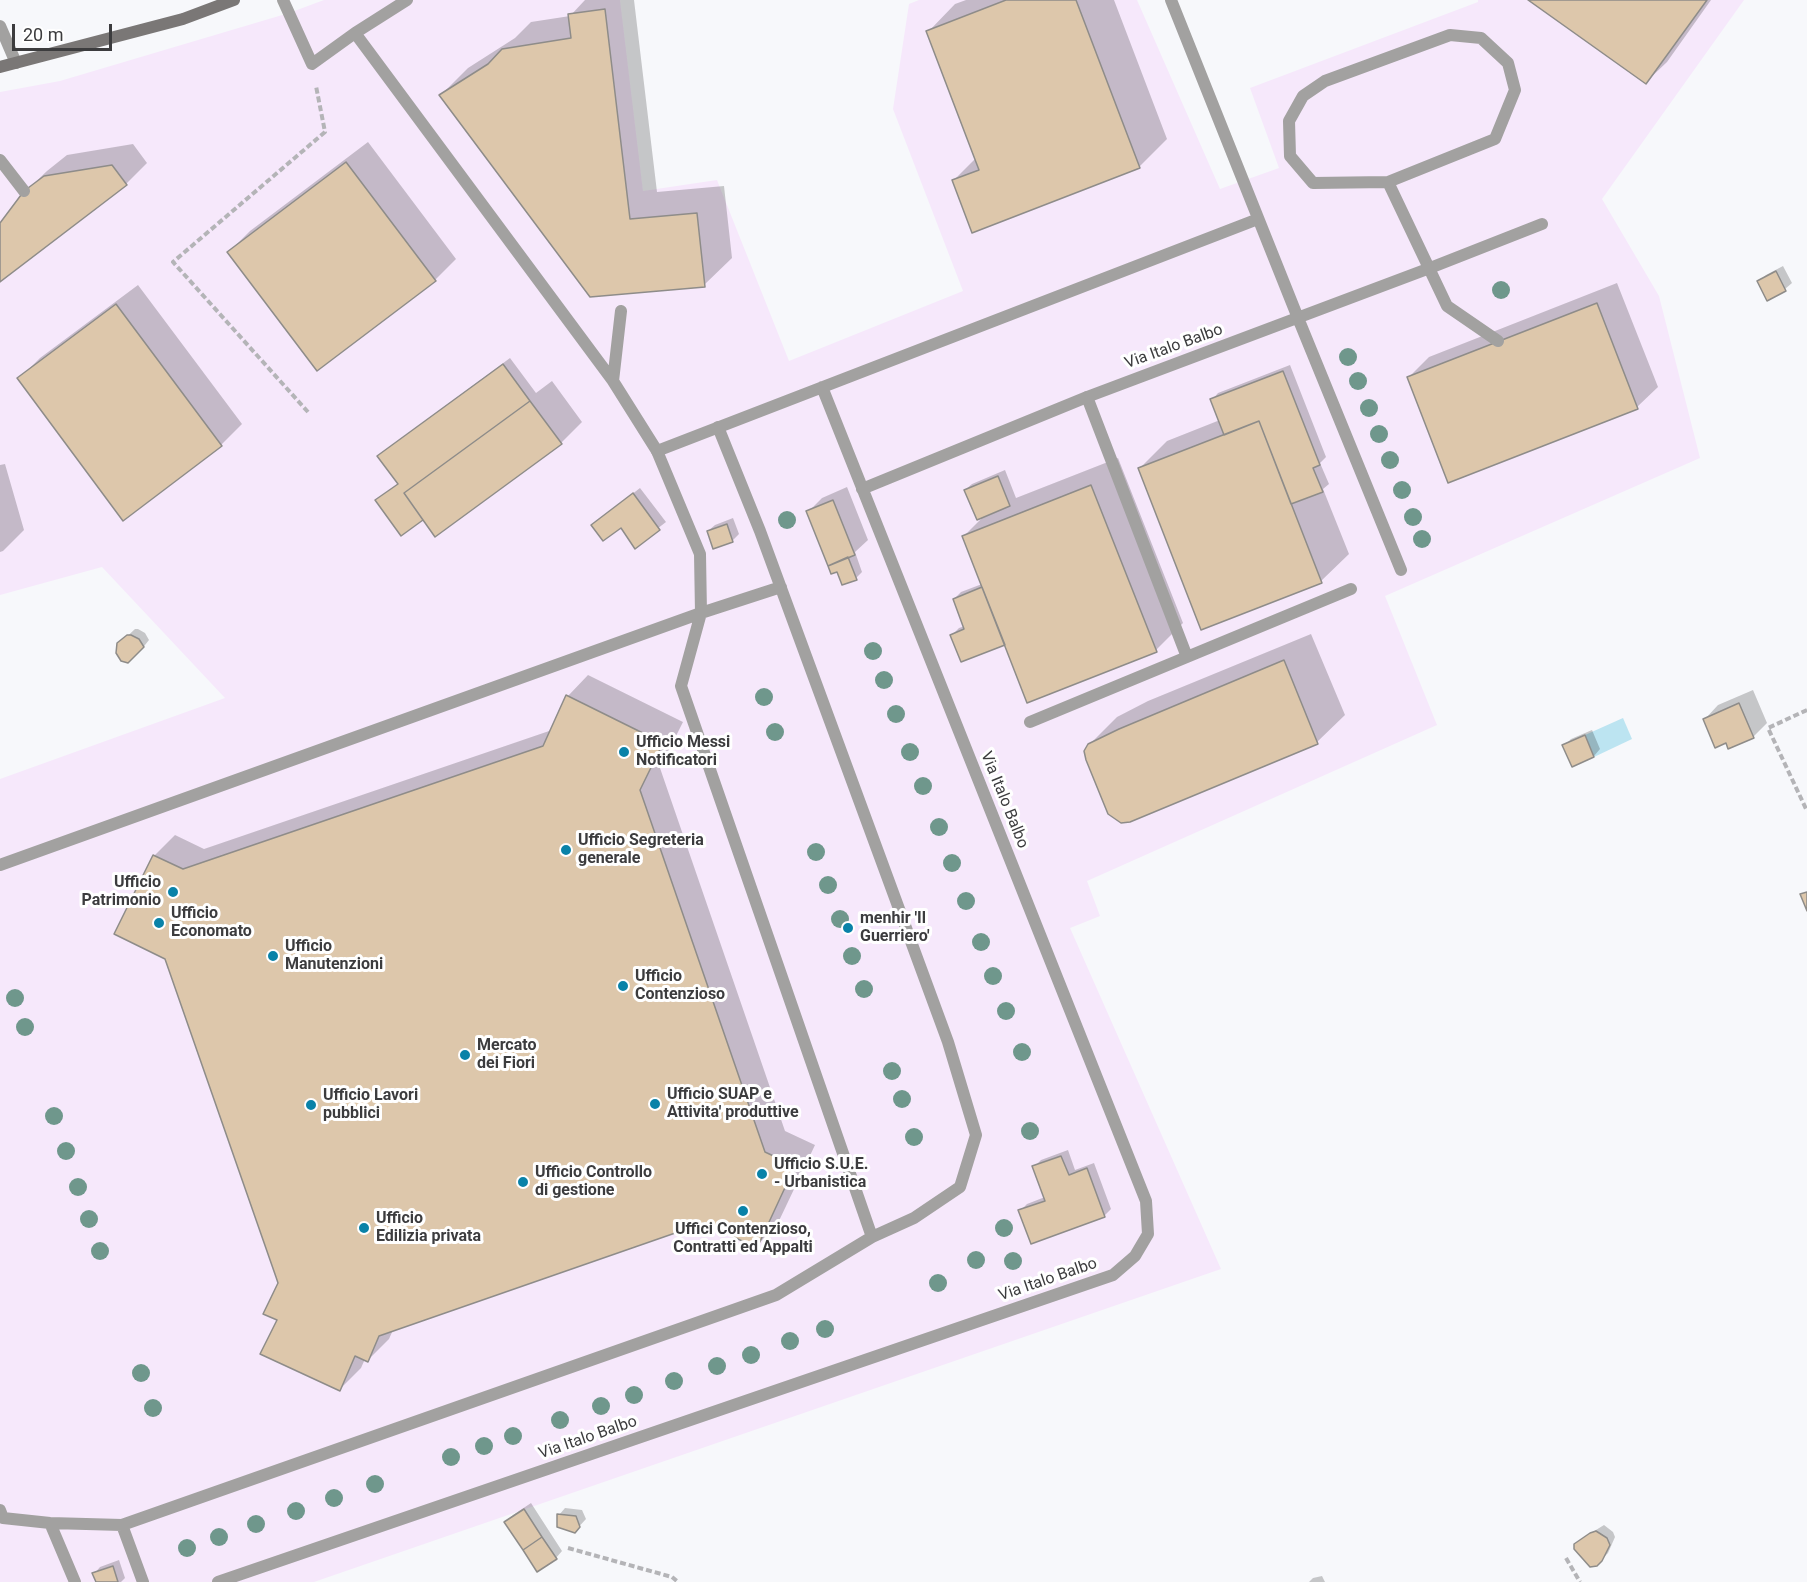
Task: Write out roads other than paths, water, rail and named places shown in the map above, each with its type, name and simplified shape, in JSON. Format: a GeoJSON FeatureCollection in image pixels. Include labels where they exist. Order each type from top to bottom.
{"type":"FeatureCollection","features":[{"type":"Feature","properties":{"kind":"main road"},"geometry":{"type":"LineString","coordinates":[[0,67],[183,19],[234,0]]}},
{"type":"Feature","properties":{"kind":"street"},"geometry":{"type":"LineString","coordinates":[[283,0],[312,64],[407,0]]}},
{"type":"Feature","properties":{"kind":"street"},"geometry":{"type":"LineString","coordinates":[[1171,0],[1401,570]]}},
{"type":"Feature","properties":{"kind":"street"},"geometry":{"type":"LineString","coordinates":[[0,26],[16,63]]}},
{"type":"Feature","properties":{"kind":"street"},"geometry":{"type":"LineString","coordinates":[[355,33],[613,381],[657,451],[700,554],[701,614],[681,686],[872,1237]]}},
{"type":"Feature","properties":{"kind":"street"},"geometry":{"type":"LineString","coordinates":[[1450,35],[1482,38],[1508,63],[1515,90],[1495,139],[1388,182],[1313,183],[1290,156],[1289,121],[1303,96],[1325,81],[1450,35]]}},
{"type":"Feature","properties":{"kind":"street"},"geometry":{"type":"LineString","coordinates":[[0,160],[24,191]]}},
{"type":"Feature","properties":{"kind":"street"},"geometry":{"type":"LineString","coordinates":[[1388,182],[1447,306],[1498,341]]}},
{"type":"Feature","properties":{"kind":"street"},"geometry":{"type":"LineString","coordinates":[[657,451],[1258,219]]}},
{"type":"Feature","properties":{"kind":"street","name":"Via Italo Balbo"},"geometry":{"type":"LineString","coordinates":[[861,489],[1087,397],[1542,224]]}},
{"type":"Feature","properties":{"kind":"street"},"geometry":{"type":"LineString","coordinates":[[613,381],[621,311]]}},
{"type":"Feature","properties":{"kind":"street","name":"Via Italo Balbo"},"geometry":{"type":"LineString","coordinates":[[219,1582],[1113,1275],[1135,1257],[1148,1234],[1146,1201],[822,387]]}},
{"type":"Feature","properties":{"kind":"street"},"geometry":{"type":"LineString","coordinates":[[1087,397],[1187,657]]}},
{"type":"Feature","properties":{"kind":"street"},"geometry":{"type":"LineString","coordinates":[[0,1510],[3,1518],[122,1525],[776,1295],[872,1237],[914,1218],[960,1187],[976,1135],[948,1042],[781,587],[718,427]]}},
{"type":"Feature","properties":{"kind":"street"},"geometry":{"type":"LineString","coordinates":[[0,865],[781,587]]}},
{"type":"Feature","properties":{"kind":"street"},"geometry":{"type":"LineString","coordinates":[[1030,722],[1351,589]]}},
{"type":"Feature","properties":{"kind":"street"},"geometry":{"type":"LineString","coordinates":[[50,1522],[75,1582]]}},
{"type":"Feature","properties":{"kind":"street"},"geometry":{"type":"LineString","coordinates":[[122,1525],[142,1582]]}},
{"type":"Feature","properties":{"kind":"water"},"geometry":{"type":"Polygon","coordinates":[[[1623,718],[1632,739],[1594,757],[1585,735],[1623,718]]]}},
{"type":"Feature","properties":{"kind":"place","name":"Ufficio Messi Notificatori"},"geometry":{"type":"Point","coordinates":[624,752]}},
{"type":"Feature","properties":{"kind":"place","name":"Ufficio Segreteria generale"},"geometry":{"type":"Point","coordinates":[566,850]}},
{"type":"Feature","properties":{"kind":"place","name":"Ufficio Patrimonio"},"geometry":{"type":"Point","coordinates":[173,892]}},
{"type":"Feature","properties":{"kind":"place","name":"Ufficio Economato"},"geometry":{"type":"Point","coordinates":[159,923]}},
{"type":"Feature","properties":{"kind":"place","name":"menhir 'Il Guerriero'"},"geometry":{"type":"Point","coordinates":[848,928]}},
{"type":"Feature","properties":{"kind":"place","name":"Ufficio Manutenzioni"},"geometry":{"type":"Point","coordinates":[273,956]}},
{"type":"Feature","properties":{"kind":"place","name":"Ufficio Contenzioso"},"geometry":{"type":"Point","coordinates":[623,986]}},
{"type":"Feature","properties":{"kind":"place","name":"Mercato dei Fiori"},"geometry":{"type":"Point","coordinates":[465,1055]}},
{"type":"Feature","properties":{"kind":"place","name":"Ufficio SUAP e Attivita' produttive"},"geometry":{"type":"Point","coordinates":[655,1104]}},
{"type":"Feature","properties":{"kind":"place","name":"Ufficio Lavori pubblici"},"geometry":{"type":"Point","coordinates":[311,1105]}},
{"type":"Feature","properties":{"kind":"place","name":"Ufficio S.U.E. - Urbanistica"},"geometry":{"type":"Point","coordinates":[762,1174]}},
{"type":"Feature","properties":{"kind":"place","name":"Ufficio Controllo di gestione"},"geometry":{"type":"Point","coordinates":[523,1182]}},
{"type":"Feature","properties":{"kind":"place","name":"Uffici Contenzioso, Contratti ed Appalti"},"geometry":{"type":"Point","coordinates":[743,1211]}},
{"type":"Feature","properties":{"kind":"place","name":"Ufficio Edilizia privata"},"geometry":{"type":"Point","coordinates":[364,1228]}}]}
